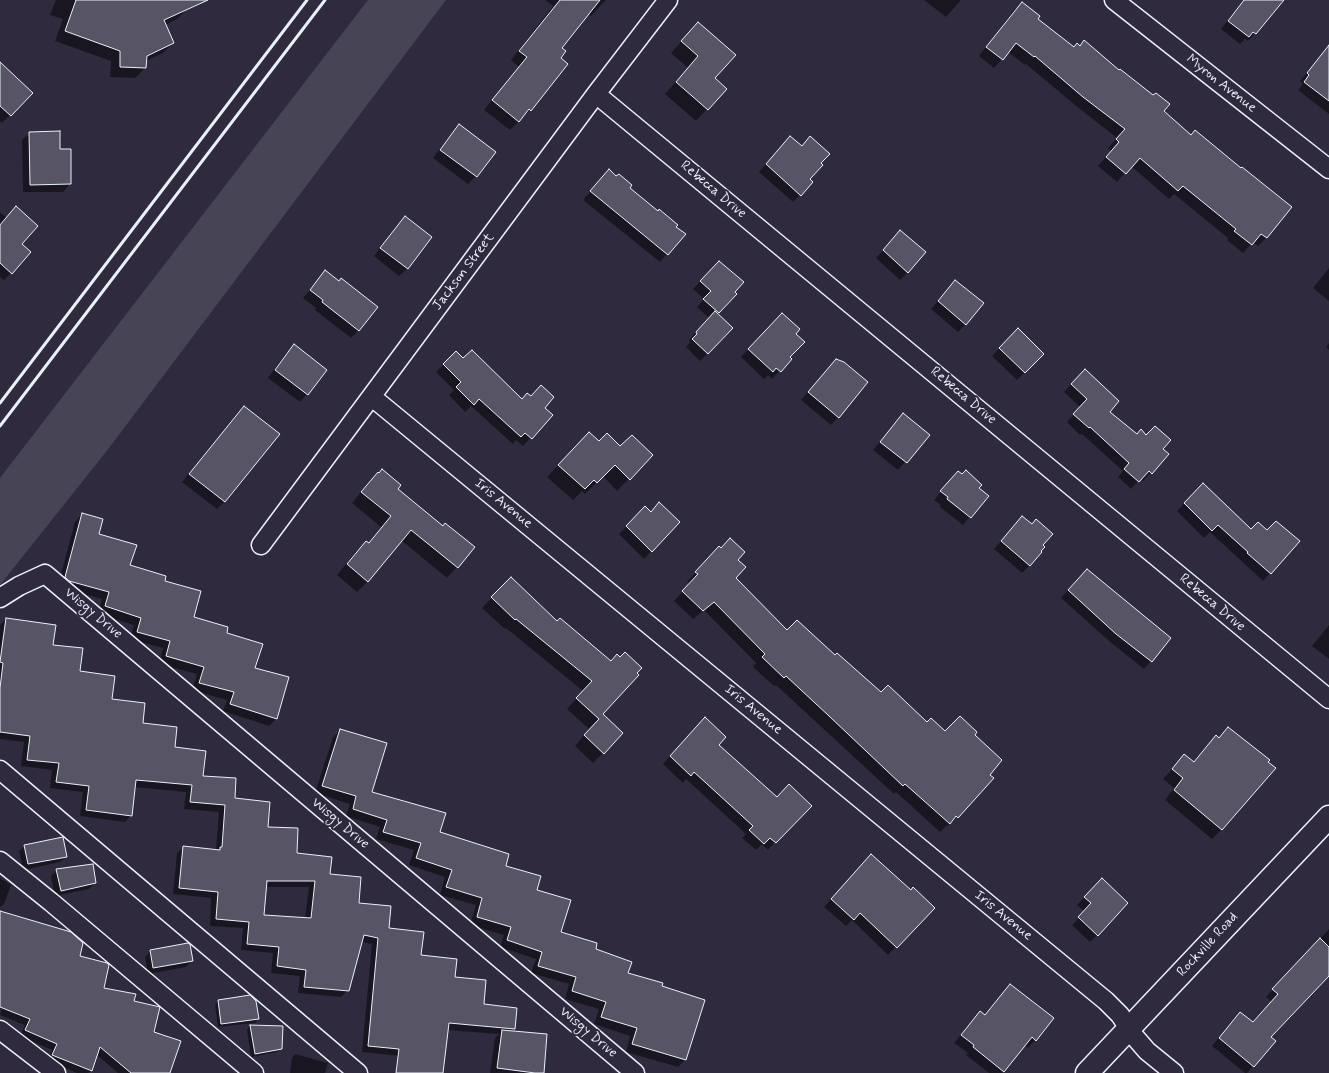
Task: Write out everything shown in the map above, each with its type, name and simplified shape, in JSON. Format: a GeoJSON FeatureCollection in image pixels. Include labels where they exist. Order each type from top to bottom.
{"type":"FeatureCollection","features":[{"type":"Feature","properties":{"kind":"main road","name":"Rockville Road"},"geometry":{"type":"LineString","coordinates":[[1087,1073],[1329,817]]}},
{"type":"Feature","properties":{"kind":"street","name":"Jackson Street"},"geometry":{"type":"LineString","coordinates":[[261,545],[596,94],[668,0]]}},
{"type":"Feature","properties":{"kind":"street","name":"Myron Avenue"},"geometry":{"type":"LineString","coordinates":[[1114,0],[1329,169]]}},
{"type":"Feature","properties":{"kind":"street","name":"Rebecca Drive"},"geometry":{"type":"LineString","coordinates":[[596,94],[1329,699]]}},
{"type":"Feature","properties":{"kind":"street","name":"Iris Avenue"},"geometry":{"type":"LineString","coordinates":[[372,397],[1106,1001],[1120,1015],[1134,1036],[1147,1051],[1174,1073]]}},
{"type":"Feature","properties":{"kind":"street","name":"Wisgy Drive"},"geometry":{"type":"LineString","coordinates":[[0,598],[19,586],[45,574],[635,1073]]}},
{"type":"Feature","properties":{"kind":"street"},"geometry":{"type":"LineString","coordinates":[[0,770],[358,1073]]}},
{"type":"Feature","properties":{"kind":"street"},"geometry":{"type":"LineString","coordinates":[[0,861],[51,902],[254,1073]]}},
{"type":"Feature","properties":{"kind":"street"},"geometry":{"type":"LineString","coordinates":[[0,1030],[56,1073]]}},
{"type":"Feature","properties":{"kind":"shaded area"},"geometry":{"type":"Polygon","coordinates":[[[368,0],[446,0],[109,448],[0,585],[0,478],[368,0]]]}},
{"type":"Feature","properties":{"kind":"building"},"geometry":{"type":"Polygon","coordinates":[[[76,0],[208,0],[164,20],[174,43],[147,56],[146,68],[120,67],[120,51],[65,31],[76,0]]]}},
{"type":"Feature","properties":{"kind":"building"},"geometry":{"type":"Polygon","coordinates":[[[560,0],[600,0],[562,48],[566,51],[561,58],[568,64],[531,111],[529,109],[519,122],[492,100],[527,57],[519,51],[560,0]]]}},
{"type":"Feature","properties":{"kind":"building"},"geometry":{"type":"Polygon","coordinates":[[[1244,0],[1284,0],[1256,34],[1253,32],[1249,37],[1228,21],[1244,0]]]}},
{"type":"Feature","properties":{"kind":"building"},"geometry":{"type":"Polygon","coordinates":[[[1022,2],[1040,16],[1038,19],[1074,47],[1077,43],[1080,46],[1084,40],[1119,70],[1120,69],[1153,95],[1156,93],[1170,104],[1164,111],[1191,135],[1195,130],[1292,207],[1267,238],[1261,234],[1252,245],[1234,231],[1236,229],[1183,186],[1178,191],[1140,158],[1126,174],[1106,157],[1119,142],[1116,139],[1125,129],[1083,97],[1035,56],[1034,57],[1016,43],[1003,60],[986,47],[1022,2]]]}},
{"type":"Feature","properties":{"kind":"building"},"geometry":{"type":"Polygon","coordinates":[[[698,22],[736,55],[715,78],[727,89],[708,110],[676,82],[698,56],[681,41],[698,22]]]}},
{"type":"Feature","properties":{"kind":"building"},"geometry":{"type":"Polygon","coordinates":[[[1329,45],[1329,101],[1304,82],[1309,75],[1307,73],[1329,45]]]}},
{"type":"Feature","properties":{"kind":"building"},"geometry":{"type":"Polygon","coordinates":[[[0,62],[33,93],[11,116],[0,106],[0,62]]]}},
{"type":"Feature","properties":{"kind":"building"},"geometry":{"type":"Polygon","coordinates":[[[459,124],[496,152],[477,177],[440,150],[459,124]]]}},
{"type":"Feature","properties":{"kind":"building"},"geometry":{"type":"Polygon","coordinates":[[[60,131],[60,149],[71,149],[71,184],[30,185],[29,132],[60,131]]]}},
{"type":"Feature","properties":{"kind":"building"},"geometry":{"type":"Polygon","coordinates":[[[790,136],[802,146],[810,136],[830,154],[821,163],[823,165],[810,179],[813,182],[801,196],[766,164],[790,136]]]}},
{"type":"Feature","properties":{"kind":"building"},"geometry":{"type":"Polygon","coordinates":[[[609,169],[616,176],[619,174],[632,185],[630,188],[658,211],[659,209],[678,225],[676,227],[686,234],[668,255],[590,191],[609,169]]]}},
{"type":"Feature","properties":{"kind":"building"},"geometry":{"type":"Polygon","coordinates":[[[16,206],[38,226],[22,244],[31,252],[12,274],[0,263],[0,225],[16,206]]]}},
{"type":"Feature","properties":{"kind":"building"},"geometry":{"type":"Polygon","coordinates":[[[405,216],[432,237],[408,269],[380,248],[405,216]]]}},
{"type":"Feature","properties":{"kind":"building"},"geometry":{"type":"Polygon","coordinates":[[[900,230],[926,252],[908,273],[883,250],[900,230]]]}},
{"type":"Feature","properties":{"kind":"building"},"geometry":{"type":"Polygon","coordinates":[[[719,261],[744,282],[735,292],[737,294],[719,313],[703,299],[711,291],[700,281],[719,261]]]}},
{"type":"Feature","properties":{"kind":"building"},"geometry":{"type":"Polygon","coordinates":[[[325,270],[339,281],[341,278],[378,307],[359,331],[322,302],[323,300],[310,290],[325,270]]]}},
{"type":"Feature","properties":{"kind":"building"},"geometry":{"type":"Polygon","coordinates":[[[955,280],[984,303],[966,325],[938,301],[955,280]]]}},
{"type":"Feature","properties":{"kind":"building"},"geometry":{"type":"Polygon","coordinates":[[[715,311],[733,328],[708,354],[692,339],[697,334],[696,332],[715,311]]]}},
{"type":"Feature","properties":{"kind":"building"},"geometry":{"type":"Polygon","coordinates":[[[782,313],[800,329],[796,334],[805,342],[790,357],[792,359],[781,372],[776,368],[773,372],[748,349],[782,313]]]}},
{"type":"Feature","properties":{"kind":"building"},"geometry":{"type":"Polygon","coordinates":[[[1018,328],[1044,354],[1025,373],[999,348],[1018,328]]]}},
{"type":"Feature","properties":{"kind":"building"},"geometry":{"type":"Polygon","coordinates":[[[294,344],[327,370],[308,395],[275,370],[294,344]]]}},
{"type":"Feature","properties":{"kind":"building"},"geometry":{"type":"Polygon","coordinates":[[[472,350],[522,399],[527,393],[531,396],[541,385],[554,397],[545,408],[553,415],[532,439],[525,433],[521,437],[479,399],[474,405],[456,387],[461,382],[443,364],[456,351],[463,358],[472,350]]]}},
{"type":"Feature","properties":{"kind":"building"},"geometry":{"type":"Polygon","coordinates":[[[836,359],[844,362],[868,382],[839,418],[808,392],[836,359]]]}},
{"type":"Feature","properties":{"kind":"building"},"geometry":{"type":"Polygon","coordinates":[[[1085,369],[1119,401],[1110,412],[1137,434],[1141,429],[1146,435],[1155,426],[1171,440],[1163,449],[1169,454],[1152,474],[1149,471],[1139,482],[1124,469],[1129,463],[1090,427],[1089,428],[1073,414],[1087,399],[1071,384],[1085,369]]]}},
{"type":"Feature","properties":{"kind":"building"},"geometry":{"type":"Polygon","coordinates":[[[244,406],[280,434],[225,502],[189,474],[244,406]]]}},
{"type":"Feature","properties":{"kind":"building"},"geometry":{"type":"Polygon","coordinates":[[[903,413],[930,435],[907,463],[880,442],[903,413]]]}},
{"type":"Feature","properties":{"kind":"building"},"geometry":{"type":"Polygon","coordinates":[[[589,432],[599,441],[607,433],[620,446],[632,435],[653,455],[630,480],[615,465],[597,483],[594,480],[585,489],[558,465],[589,432]]]}},
{"type":"Feature","properties":{"kind":"building"},"geometry":{"type":"Polygon","coordinates":[[[382,469],[401,485],[398,489],[443,526],[445,523],[475,547],[458,568],[411,530],[368,582],[347,564],[366,541],[369,543],[391,516],[361,492],[382,469]]]}},
{"type":"Feature","properties":{"kind":"building"},"geometry":{"type":"Polygon","coordinates":[[[966,470],[982,485],[979,488],[989,496],[971,518],[947,499],[948,497],[940,491],[958,471],[962,474],[966,470]]]}},
{"type":"Feature","properties":{"kind":"building"},"geometry":{"type":"Polygon","coordinates":[[[1203,483],[1251,529],[1258,522],[1267,530],[1276,521],[1300,541],[1271,574],[1218,525],[1212,531],[1184,503],[1203,483]]]}},
{"type":"Feature","properties":{"kind":"building"},"geometry":{"type":"Polygon","coordinates":[[[659,502],[680,522],[652,552],[626,526],[645,506],[651,512],[659,502]]]}},
{"type":"Feature","properties":{"kind":"building"},"geometry":{"type":"Polygon","coordinates":[[[82,513],[103,519],[99,534],[137,545],[130,565],[166,576],[165,581],[201,591],[194,617],[228,627],[227,633],[263,644],[255,668],[289,677],[277,719],[230,704],[234,692],[199,683],[204,667],[166,656],[170,641],[137,632],[141,618],[105,606],[109,592],[69,581],[65,577],[82,513]]]}},
{"type":"Feature","properties":{"kind":"building"},"geometry":{"type":"Polygon","coordinates":[[[1022,516],[1032,524],[1036,519],[1053,534],[1043,545],[1045,547],[1041,551],[1042,552],[1030,566],[1001,541],[1022,516]]]}},
{"type":"Feature","properties":{"kind":"building"},"geometry":{"type":"Polygon","coordinates":[[[730,538],[745,552],[738,560],[746,567],[736,578],[787,630],[797,620],[835,655],[837,653],[881,692],[888,685],[927,722],[931,718],[945,731],[960,716],[977,732],[975,735],[1002,760],[990,775],[994,778],[958,818],[956,816],[950,824],[905,784],[903,786],[786,676],[784,678],[762,657],[765,654],[714,602],[703,611],[682,591],[698,574],[695,572],[719,546],[721,548],[730,538]]]}},
{"type":"Feature","properties":{"kind":"building"},"geometry":{"type":"Polygon","coordinates":[[[1087,569],[1171,638],[1152,662],[1116,634],[1068,590],[1087,569]]]}},
{"type":"Feature","properties":{"kind":"building"},"geometry":{"type":"Polygon","coordinates":[[[511,577],[557,621],[560,618],[611,661],[617,654],[620,657],[625,652],[642,668],[637,673],[639,675],[603,714],[623,733],[604,754],[584,735],[599,719],[576,698],[592,681],[516,619],[515,620],[491,597],[511,577]]]}},
{"type":"Feature","properties":{"kind":"building"},"geometry":{"type":"Polygon","coordinates":[[[6,618],[56,625],[53,645],[83,648],[80,671],[115,676],[112,699],[145,703],[143,723],[177,727],[175,747],[206,751],[203,776],[236,778],[235,798],[270,802],[268,827],[298,828],[297,853],[332,857],[330,874],[361,877],[359,903],[391,906],[389,928],[424,932],[421,955],[457,959],[455,977],[486,980],[484,1004],[517,1008],[515,1029],[449,1023],[443,1073],[396,1073],[399,1049],[368,1046],[378,938],[364,935],[349,991],[304,987],[306,970],[277,966],[279,947],[247,944],[249,922],[216,919],[218,892],[179,888],[183,846],[220,850],[220,847],[222,847],[225,805],[190,802],[192,785],[136,780],[132,816],[86,810],[89,786],[56,782],[59,763],[27,760],[30,736],[0,732],[0,688],[3,663],[0,662],[6,618]],[[267,881],[264,915],[311,918],[315,881],[267,881]]]}},
{"type":"Feature","properties":{"kind":"building"},"geometry":{"type":"Polygon","coordinates":[[[705,717],[726,737],[719,745],[777,797],[789,784],[812,806],[776,843],[770,838],[764,844],[749,830],[753,826],[694,772],[691,776],[670,756],[705,717]]]}},
{"type":"Feature","properties":{"kind":"building"},"geometry":{"type":"Polygon","coordinates":[[[1228,727],[1270,760],[1268,762],[1276,768],[1222,830],[1174,790],[1183,778],[1172,769],[1184,754],[1194,762],[1216,735],[1219,738],[1228,727]]]}},
{"type":"Feature","properties":{"kind":"building"},"geometry":{"type":"Polygon","coordinates":[[[340,729],[387,743],[372,792],[446,813],[440,832],[509,854],[506,866],[541,876],[537,890],[571,900],[561,932],[597,943],[596,949],[632,962],[628,973],[663,983],[662,986],[705,1000],[686,1060],[632,1044],[637,1028],[601,1017],[606,1002],[572,991],[576,977],[538,966],[542,952],[507,940],[511,927],[477,917],[482,898],[446,887],[452,870],[416,858],[421,843],[383,832],[387,820],[353,809],[356,796],[322,786],[340,729]]]}},
{"type":"Feature","properties":{"kind":"building"},"geometry":{"type":"Polygon","coordinates":[[[63,837],[67,857],[28,864],[24,845],[63,837]]]}},
{"type":"Feature","properties":{"kind":"building"},"geometry":{"type":"Polygon","coordinates":[[[871,854],[911,890],[913,887],[935,908],[897,948],[860,913],[854,920],[831,899],[871,854]]]}},
{"type":"Feature","properties":{"kind":"building"},"geometry":{"type":"Polygon","coordinates":[[[93,864],[96,883],[61,891],[56,869],[93,864]]]}},
{"type":"Feature","properties":{"kind":"building"},"geometry":{"type":"Polygon","coordinates":[[[1102,878],[1128,903],[1098,936],[1078,917],[1091,903],[1084,897],[1102,878]]]}},
{"type":"Feature","properties":{"kind":"building"},"geometry":{"type":"Polygon","coordinates":[[[0,911],[71,932],[83,943],[80,956],[107,963],[109,965],[104,988],[136,994],[134,1001],[160,1007],[154,1032],[181,1041],[170,1073],[131,1073],[100,1047],[92,1071],[52,1055],[57,1044],[25,1030],[30,1019],[0,1007],[0,911]]]}},
{"type":"Feature","properties":{"kind":"building"},"geometry":{"type":"Polygon","coordinates":[[[1320,938],[1329,947],[1329,976],[1271,1037],[1276,1041],[1254,1067],[1219,1038],[1240,1012],[1253,1022],[1278,994],[1272,989],[1320,938]]]}},
{"type":"Feature","properties":{"kind":"building"},"geometry":{"type":"Polygon","coordinates":[[[188,943],[190,944],[193,961],[153,968],[150,950],[188,943]]]}},
{"type":"Feature","properties":{"kind":"building"},"geometry":{"type":"Polygon","coordinates":[[[1010,984],[1054,1018],[1036,1041],[1032,1037],[1004,1072],[973,1047],[974,1045],[961,1035],[980,1011],[985,1015],[1010,984]]]}},
{"type":"Feature","properties":{"kind":"building"},"geometry":{"type":"Polygon","coordinates":[[[250,995],[256,1001],[259,1019],[221,1024],[218,1000],[250,995]]]}},
{"type":"Feature","properties":{"kind":"building"},"geometry":{"type":"Polygon","coordinates":[[[250,1025],[283,1026],[282,1049],[255,1054],[250,1025]]]}},
{"type":"Feature","properties":{"kind":"building"},"geometry":{"type":"Polygon","coordinates":[[[502,1030],[547,1034],[544,1073],[497,1068],[502,1030]]]}},
{"type":"Feature","properties":{"kind":"railway"},"geometry":{"type":"LineString","coordinates":[[0,403],[307,0]]}},
{"type":"Feature","properties":{"kind":"railway"},"geometry":{"type":"LineString","coordinates":[[0,426],[325,0]]}}]}
